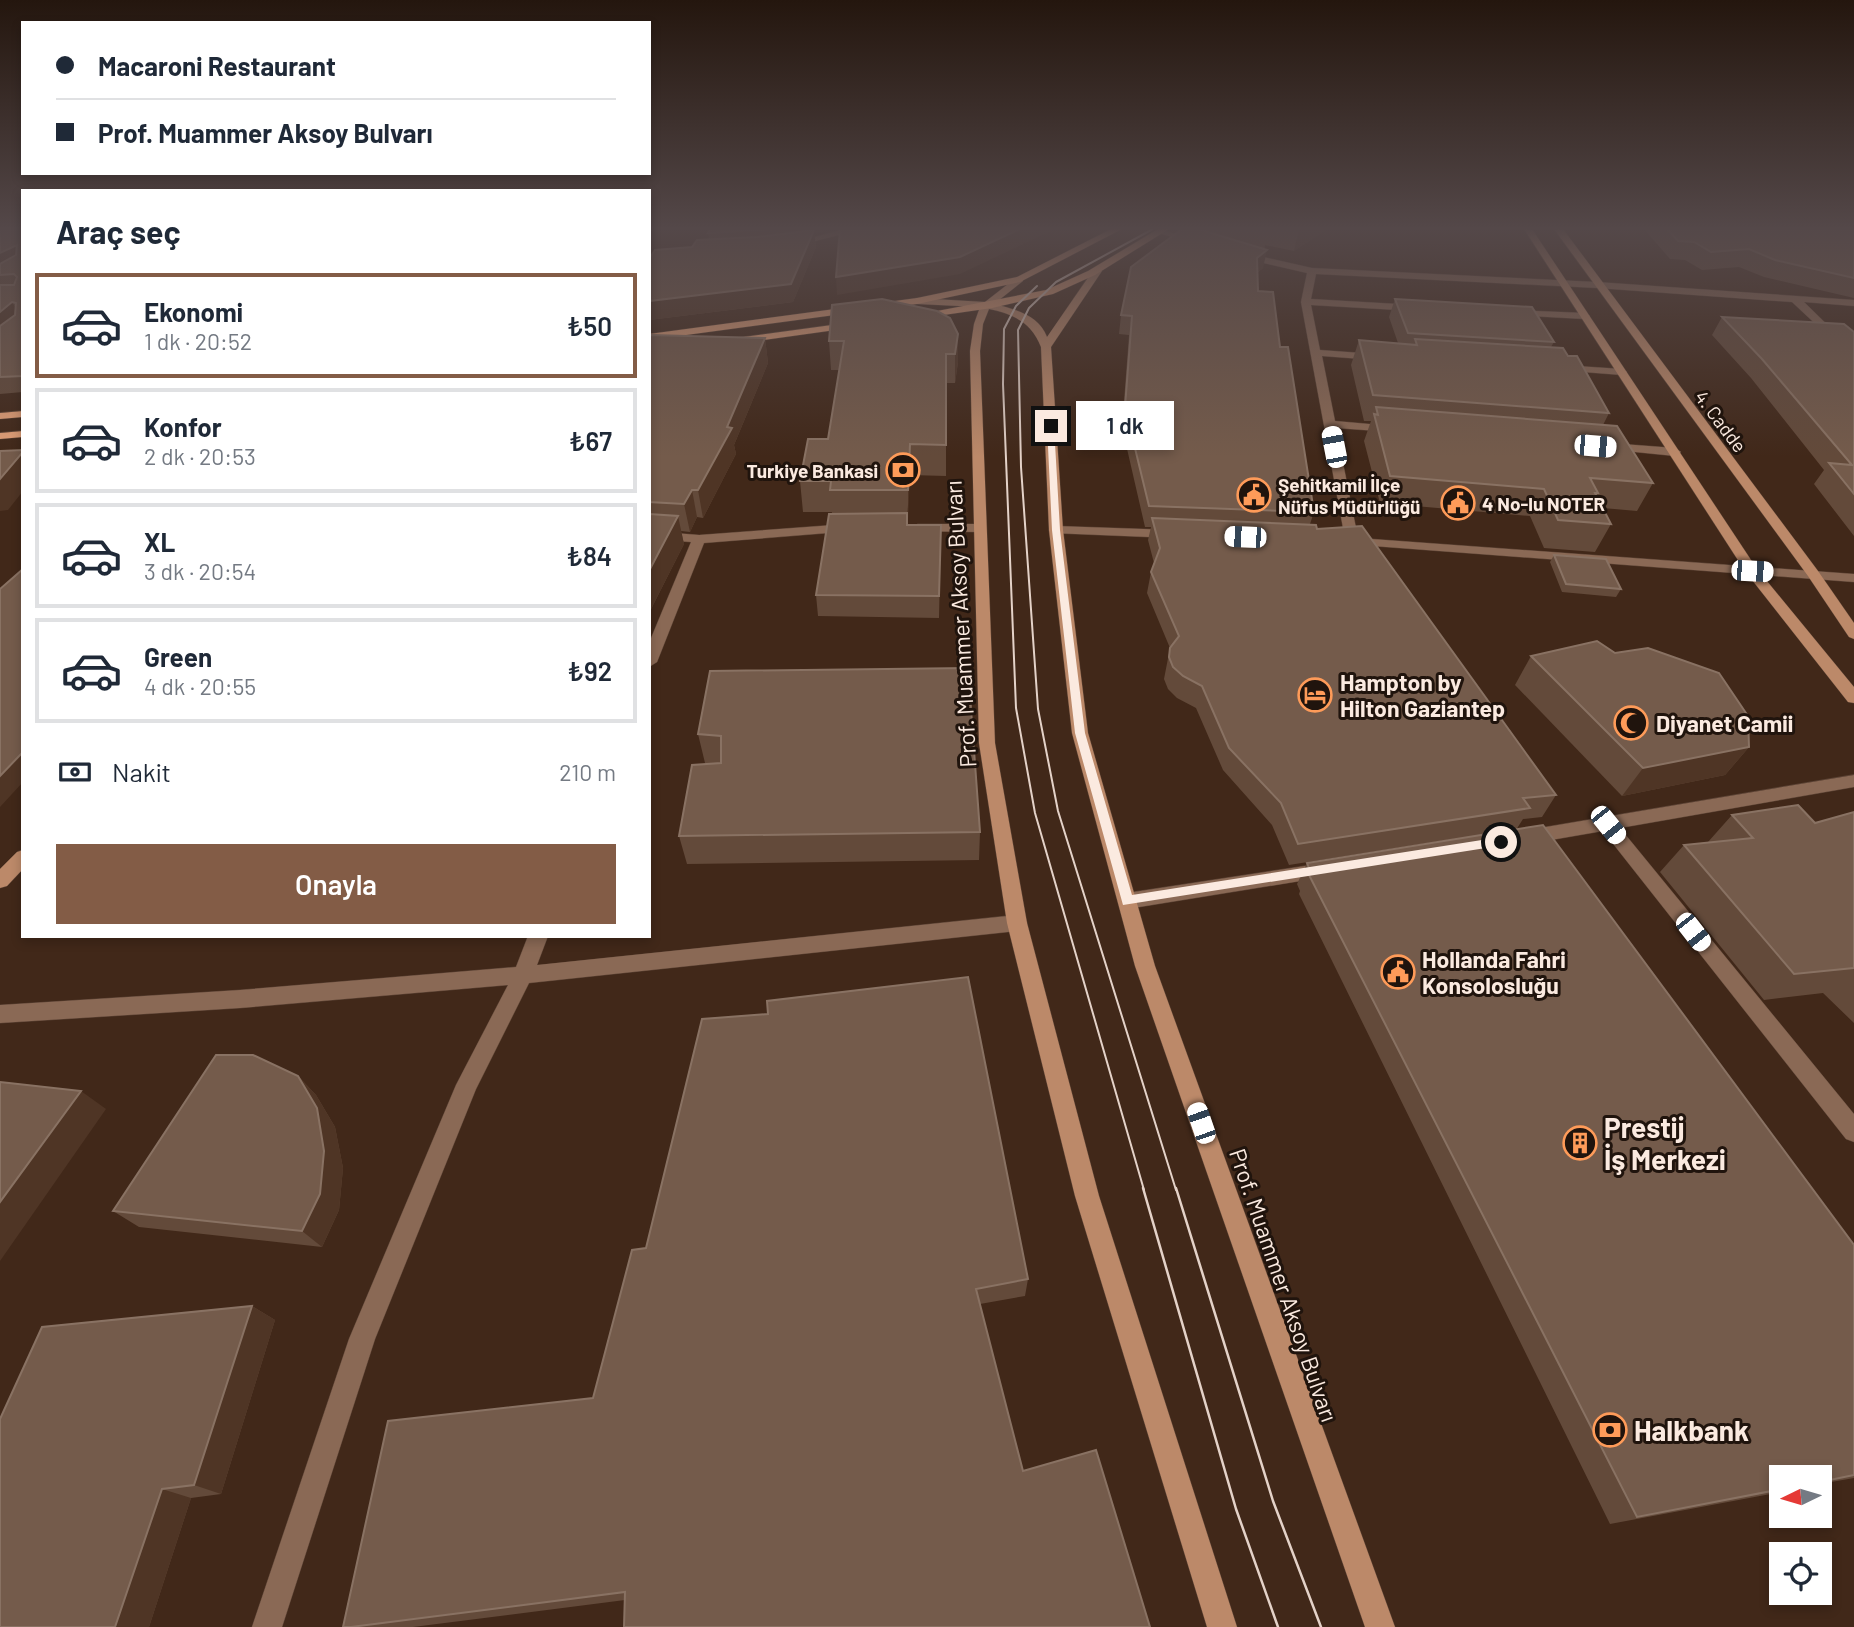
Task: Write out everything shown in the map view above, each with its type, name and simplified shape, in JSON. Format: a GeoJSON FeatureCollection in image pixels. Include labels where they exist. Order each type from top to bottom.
{"type":"FeatureCollection","features":[{"type":"Feature","properties":{"kind":"main road"},"geometry":{"type":"LineString","coordinates":[[651,337],[888,305]]}},
{"type":"Feature","properties":{"kind":"main road"},"geometry":{"type":"LineString","coordinates":[[920,325],[906,321],[984,305],[1012,312],[1032,323],[1045,339],[1046,347]]}},
{"type":"Feature","properties":{"kind":"main road","name":"Prof. Muammer Aksoy Bulvarı"},"geometry":{"type":"LineString","coordinates":[[984,305],[971,348],[987,743],[1017,923],[1087,1196],[1222,1627]]}},
{"type":"Feature","properties":{"kind":"main road"},"geometry":{"type":"LineString","coordinates":[[1046,347],[1074,305]]}},
{"type":"Feature","properties":{"kind":"main road"},"geometry":{"type":"LineString","coordinates":[[1577,305],[1752,571],[1854,698]]}},
{"type":"Feature","properties":{"kind":"main road","name":"4. Cadde"},"geometry":{"type":"LineString","coordinates":[[1612,305],[1813,574],[1854,634]]}},
{"type":"Feature","properties":{"kind":"main road"},"geometry":{"type":"LineString","coordinates":[[730,342],[864,324]]}},
{"type":"Feature","properties":{"kind":"main road","name":"Prof. Muammer Aksoy Bulvarı"},"geometry":{"type":"LineString","coordinates":[[1046,347],[1056,530],[1080,733],[1145,966],[1380,1627]]}},
{"type":"Feature","properties":{"kind":"main road"},"geometry":{"type":"LineString","coordinates":[[0,416],[21,414]]}},
{"type":"Feature","properties":{"kind":"main road"},"geometry":{"type":"LineString","coordinates":[[0,436],[21,434]]}},
{"type":"Feature","properties":{"kind":"main road"},"geometry":{"type":"LineString","coordinates":[[0,881],[21,859]]}},
{"type":"Feature","properties":{"kind":"street"},"geometry":{"type":"LineString","coordinates":[[1307,305],[1329,424],[1345,541],[1854,578]]}},
{"type":"Feature","properties":{"kind":"street"},"geometry":{"type":"LineString","coordinates":[[1367,305],[1432,308]]}},
{"type":"Feature","properties":{"kind":"street"},"geometry":{"type":"LineString","coordinates":[[1800,305],[1854,357]]}},
{"type":"Feature","properties":{"kind":"street"},"geometry":{"type":"LineString","coordinates":[[1502,312],[1585,316]]}},
{"type":"Feature","properties":{"kind":"street"},"geometry":{"type":"LineString","coordinates":[[1316,353],[1385,357]]}},
{"type":"Feature","properties":{"kind":"street"},"geometry":{"type":"LineString","coordinates":[[1552,368],[1622,372]]}},
{"type":"Feature","properties":{"kind":"street"},"geometry":{"type":"LineString","coordinates":[[1329,424],[1398,430]]}},
{"type":"Feature","properties":{"kind":"street"},"geometry":{"type":"LineString","coordinates":[[1592,446],[1675,452]]}},
{"type":"Feature","properties":{"kind":"street"},"geometry":{"type":"LineString","coordinates":[[651,535],[699,539],[858,528]]}},
{"type":"Feature","properties":{"kind":"street"},"geometry":{"type":"LineString","coordinates":[[898,528],[978,528]]}},
{"type":"Feature","properties":{"kind":"street"},"geometry":{"type":"LineString","coordinates":[[1056,530],[1191,535]]}},
{"type":"Feature","properties":{"kind":"street"},"geometry":{"type":"LineString","coordinates":[[651,657],[699,539]]}},
{"type":"Feature","properties":{"kind":"street"},"geometry":{"type":"LineString","coordinates":[[1512,840],[1854,781]]}},
{"type":"Feature","properties":{"kind":"street"},"geometry":{"type":"LineString","coordinates":[[1608,825],[1854,1131]]}},
{"type":"Feature","properties":{"kind":"street"},"geometry":{"type":"LineString","coordinates":[[1128,901],[1347,866]]}},
{"type":"Feature","properties":{"kind":"street"},"geometry":{"type":"LineString","coordinates":[[0,1014],[240,999],[523,975],[1017,923]]}},
{"type":"Feature","properties":{"kind":"street"},"geometry":{"type":"LineString","coordinates":[[267,1627],[362,1339],[467,1085],[523,975],[537,938]]}},
{"type":"Feature","properties":{"kind":"building"},"geometry":{"type":"Polygon","coordinates":[[[16,305],[21,305],[21,376],[0,377],[0,326],[15,315],[16,305]]]}},
{"type":"Feature","properties":{"kind":"building"},"geometry":{"type":"Polygon","coordinates":[[[832,305],[909,305],[937,311],[950,318],[958,334],[955,354],[946,354],[946,445],[910,444],[908,490],[830,490],[831,481],[800,481],[808,439],[828,439],[844,341],[829,341],[832,305]]]}},
{"type":"Feature","properties":{"kind":"building"},"geometry":{"type":"Polygon","coordinates":[[[1123,305],[1275,305],[1280,347],[1288,347],[1314,512],[1149,506],[1125,407],[1132,316],[1121,315],[1123,305]]]}},
{"type":"Feature","properties":{"kind":"building"},"geometry":{"type":"Polygon","coordinates":[[[1397,305],[1532,307],[1554,342],[1408,333],[1397,305]]]}},
{"type":"Feature","properties":{"kind":"building"},"geometry":{"type":"Polygon","coordinates":[[[1722,317],[1844,324],[1854,332],[1854,494],[1829,463],[1852,465],[1762,359],[1722,317]]]}},
{"type":"Feature","properties":{"kind":"building"},"geometry":{"type":"Polygon","coordinates":[[[651,335],[765,338],[727,427],[732,428],[698,490],[692,490],[684,504],[651,502],[651,335]]]}},
{"type":"Feature","properties":{"kind":"building"},"geometry":{"type":"Polygon","coordinates":[[[1415,339],[1563,348],[1568,356],[1577,356],[1609,413],[1373,395],[1359,340],[1417,345],[1415,339]]]}},
{"type":"Feature","properties":{"kind":"building"},"geometry":{"type":"Polygon","coordinates":[[[1376,407],[1617,426],[1653,483],[1590,478],[1611,524],[1558,520],[1544,489],[1390,476],[1374,414],[1378,415],[1376,407]]]}},
{"type":"Feature","properties":{"kind":"building"},"geometry":{"type":"Polygon","coordinates":[[[21,450],[21,454],[0,479],[0,451],[21,450]]]}},
{"type":"Feature","properties":{"kind":"building"},"geometry":{"type":"Polygon","coordinates":[[[907,513],[907,525],[941,525],[939,596],[816,595],[829,514],[907,513]]]}},
{"type":"Feature","properties":{"kind":"building"},"geometry":{"type":"Polygon","coordinates":[[[651,514],[678,516],[651,567],[651,514]]]}},
{"type":"Feature","properties":{"kind":"building","name":"Hampton by Hilton Gaziantep"},"geometry":{"type":"Polygon","coordinates":[[[1152,518],[1316,525],[1317,529],[1362,526],[1556,795],[1523,798],[1530,808],[1298,844],[1281,803],[1229,748],[1202,686],[1173,667],[1169,657],[1170,648],[1179,636],[1151,572],[1160,548],[1152,518]]]}},
{"type":"Feature","properties":{"kind":"building"},"geometry":{"type":"Polygon","coordinates":[[[1554,555],[1606,559],[1621,589],[1566,584],[1554,555]]]}},
{"type":"Feature","properties":{"kind":"building"},"geometry":{"type":"Polygon","coordinates":[[[21,571],[21,754],[0,776],[0,589],[21,571]]]}},
{"type":"Feature","properties":{"kind":"building"},"geometry":{"type":"Polygon","coordinates":[[[1597,641],[1615,653],[1648,648],[1719,673],[1748,716],[1749,747],[1643,768],[1531,656],[1597,641]]]}},
{"type":"Feature","properties":{"kind":"building"},"geometry":{"type":"Polygon","coordinates":[[[968,668],[980,832],[679,836],[692,765],[721,763],[721,736],[698,734],[710,671],[968,668]]]}},
{"type":"Feature","properties":{"kind":"building"},"geometry":{"type":"Polygon","coordinates":[[[1798,805],[1815,823],[1854,812],[1854,968],[1794,974],[1684,845],[1753,838],[1732,815],[1798,805]]]}},
{"type":"Feature","properties":{"kind":"building","name":"Prestij İş Merkezi"},"geometry":{"type":"Polygon","coordinates":[[[1543,825],[1854,1245],[1854,1475],[1832,1480],[1832,1465],[1769,1465],[1769,1492],[1637,1517],[1308,873],[1311,873],[1307,863],[1543,825]]]}},
{"type":"Feature","properties":{"kind":"building"},"geometry":{"type":"Polygon","coordinates":[[[968,977],[1028,1279],[976,1289],[1023,1471],[1096,1450],[1150,1627],[624,1627],[625,1592],[343,1627],[388,1421],[593,1398],[632,1250],[646,1248],[702,1019],[768,1014],[767,1001],[968,977]]]}},
{"type":"Feature","properties":{"kind":"building"},"geometry":{"type":"Polygon","coordinates":[[[216,1055],[253,1055],[298,1076],[317,1108],[324,1151],[320,1194],[302,1231],[113,1211],[216,1055]]]}},
{"type":"Feature","properties":{"kind":"building"},"geometry":{"type":"Polygon","coordinates":[[[0,1082],[81,1091],[0,1202],[0,1082]]]}},
{"type":"Feature","properties":{"kind":"building"},"geometry":{"type":"Polygon","coordinates":[[[252,1306],[194,1485],[162,1489],[115,1627],[0,1627],[0,1419],[42,1327],[252,1306]]]}},
{"type":"Feature","properties":{"kind":"tram line"},"geometry":{"type":"LineString","coordinates":[[1017,305],[1004,329],[1003,384],[1016,708],[1035,813],[1144,1190]]}},
{"type":"Feature","properties":{"kind":"tram line"},"geometry":{"type":"LineString","coordinates":[[1032,305],[1018,330],[1021,467],[1038,709],[1058,811],[1176,1190]]}},
{"type":"Feature","properties":{"kind":"tram line"},"geometry":{"type":"LineString","coordinates":[[1143,1188],[1236,1509],[1278,1627]]}},
{"type":"Feature","properties":{"kind":"tram line"},"geometry":{"type":"LineString","coordinates":[[1176,1188],[1273,1501],[1321,1627]]}},
{"type":"Feature","properties":{"kind":"place","name":"Turkiye Bankasi"},"geometry":{"type":"Point","coordinates":[903,470]}},
{"type":"Feature","properties":{"kind":"place","name":"Şehitkamil İlçe Nüfus Müdürlüğü"},"geometry":{"type":"Point","coordinates":[1254,495]}},
{"type":"Feature","properties":{"kind":"place","name":"4 No-lu NOTER"},"geometry":{"type":"Point","coordinates":[1458,503]}},
{"type":"Feature","properties":{"kind":"place","name":"Hampton by Hilton Gaziantep"},"geometry":{"type":"Point","coordinates":[1315,695]}},
{"type":"Feature","properties":{"kind":"place","name":"Diyanet Camii"},"geometry":{"type":"Point","coordinates":[1631,723]}},
{"type":"Feature","properties":{"kind":"place","name":"Hollanda Fahri Konsolosluğu"},"geometry":{"type":"Point","coordinates":[1398,972]}},
{"type":"Feature","properties":{"kind":"place","name":"Prestij İş Merkezi"},"geometry":{"type":"Point","coordinates":[1580,1143]}},
{"type":"Feature","properties":{"kind":"place","name":"Halkbank"},"geometry":{"type":"Point","coordinates":[1610,1430]}},
{"type":"Feature","properties":{"kind":"route"},"geometry":{"type":"LineString","coordinates":[[1051,426],[1056,530],[1080,733],[1128,901],[1501,842]]}}]}
